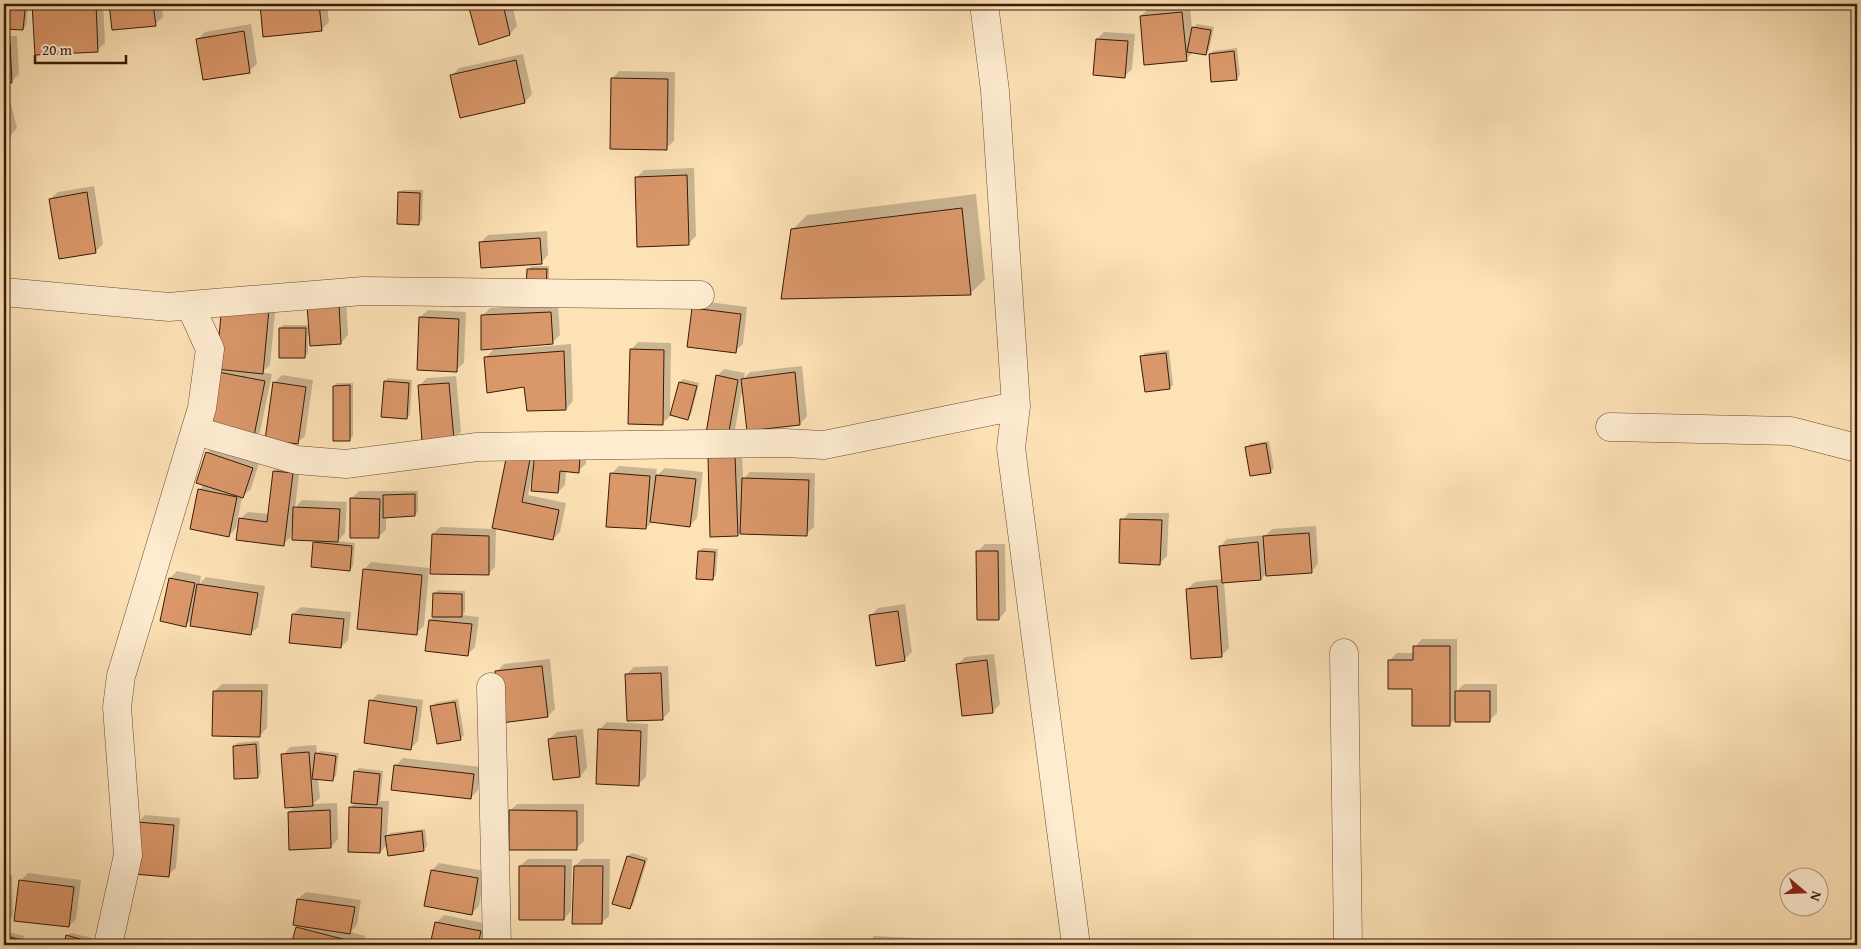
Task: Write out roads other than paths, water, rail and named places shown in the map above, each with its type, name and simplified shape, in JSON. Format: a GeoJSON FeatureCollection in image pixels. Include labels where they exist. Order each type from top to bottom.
{"type":"FeatureCollection","features":[{"type":"Feature","properties":{"kind":"street"},"geometry":{"type":"LineString","coordinates":[[984,4],[995,91],[1016,406],[1012,448],[1076,945]]}},
{"type":"Feature","properties":{"kind":"street"},"geometry":{"type":"LineString","coordinates":[[4,292],[169,307],[363,291],[700,295]]}},
{"type":"Feature","properties":{"kind":"street"},"geometry":{"type":"LineString","coordinates":[[108,945],[128,856],[117,707],[121,676],[196,431],[202,408],[210,349],[190,305]]}},
{"type":"Feature","properties":{"kind":"street"},"geometry":{"type":"LineString","coordinates":[[196,431],[297,460],[346,464],[477,447],[785,443],[824,445],[1016,406]]}},
{"type":"Feature","properties":{"kind":"street"},"geometry":{"type":"LineString","coordinates":[[1610,427],[1791,431],[1857,448]]}},
{"type":"Feature","properties":{"kind":"street"},"geometry":{"type":"LineString","coordinates":[[1344,653],[1348,945]]}},
{"type":"Feature","properties":{"kind":"street"},"geometry":{"type":"LineString","coordinates":[[492,687],[497,945]]}}]}
